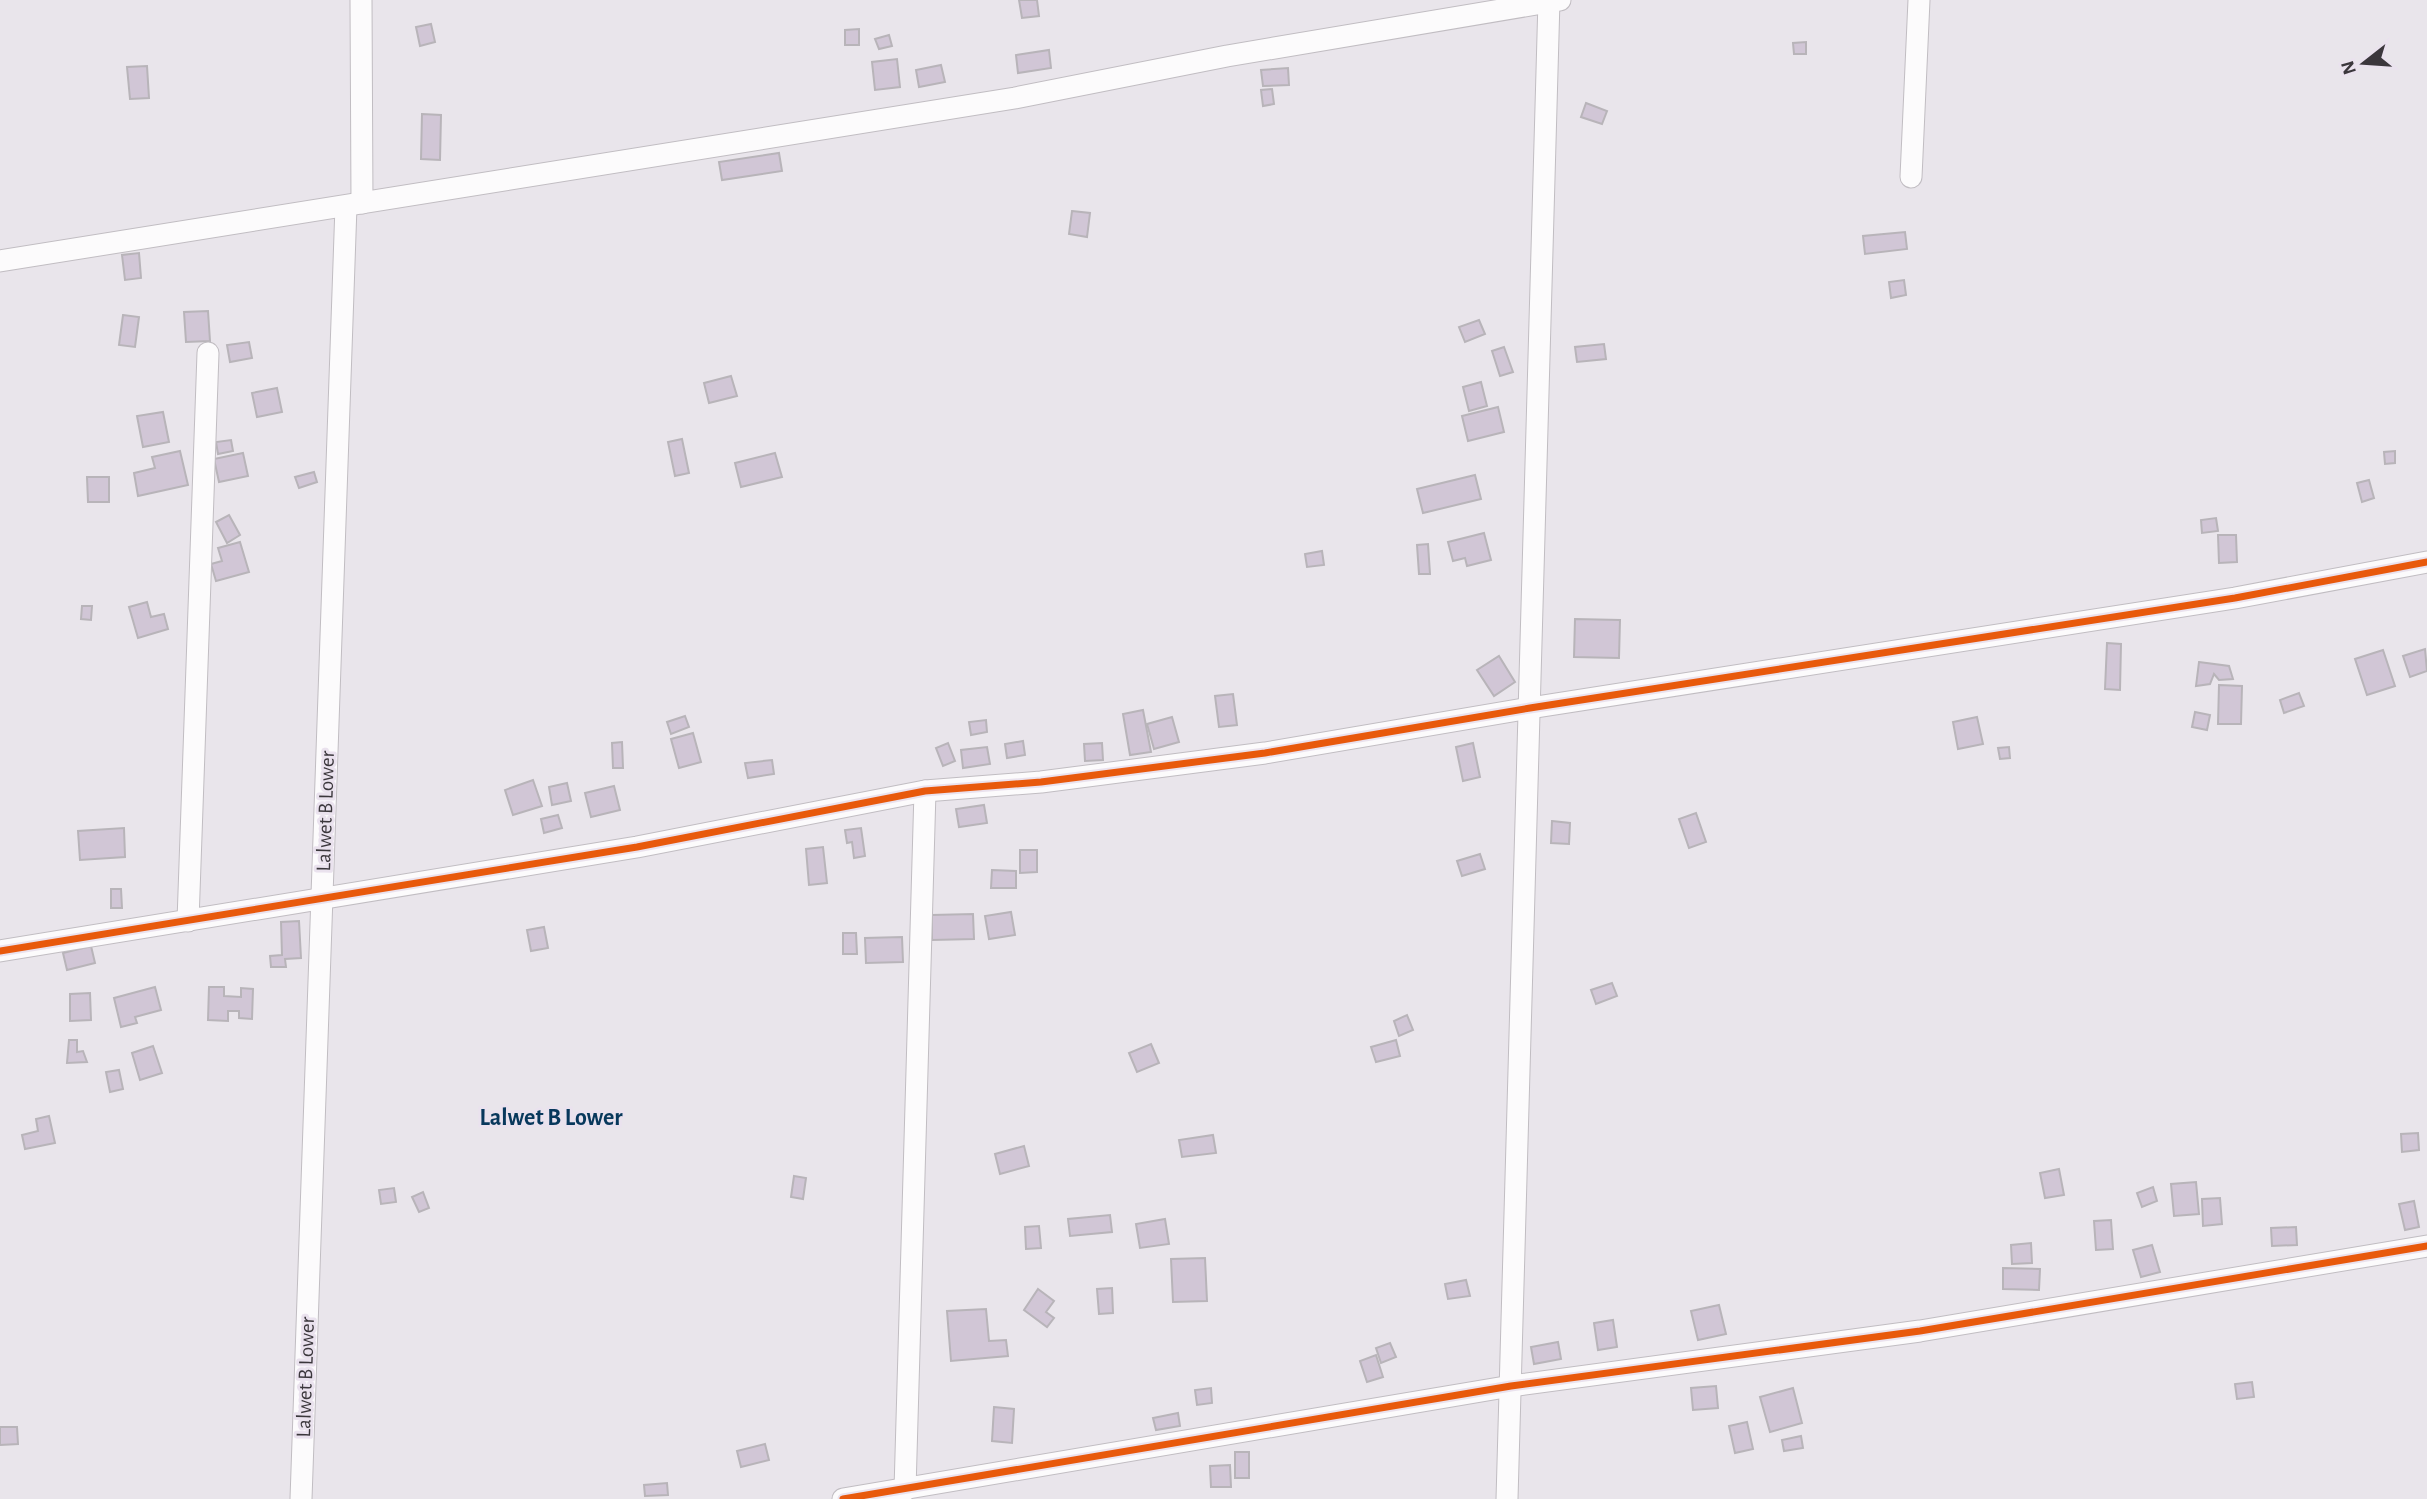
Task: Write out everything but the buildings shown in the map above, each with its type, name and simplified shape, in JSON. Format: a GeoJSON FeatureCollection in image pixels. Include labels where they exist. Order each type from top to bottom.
{"type":"FeatureCollection","features":[{"type":"Feature","properties":{"kind":"street","name":"Lalwet B Lower"},"geometry":{"type":"LineString","coordinates":[[300,1499],[322,896],[361,0]]}},
{"type":"Feature","properties":{"kind":"street"},"geometry":{"type":"LineString","coordinates":[[1911,177],[1919,0]]}},
{"type":"Feature","properties":{"kind":"street"},"geometry":{"type":"LineString","coordinates":[[0,261],[1015,98],[1227,56],[1552,1],[1507,1499]]}},
{"type":"Feature","properties":{"kind":"street"},"geometry":{"type":"LineString","coordinates":[[188,921],[208,353]]}},
{"type":"Feature","properties":{"kind":"street"},"geometry":{"type":"LineString","coordinates":[[0,951],[322,896],[637,847],[925,791],[1041,782],[1265,753],[1530,708],[2235,598],[2427,562]]}},
{"type":"Feature","properties":{"kind":"street"},"geometry":{"type":"LineString","coordinates":[[905,1490],[925,791]]}},
{"type":"Feature","properties":{"kind":"street"},"geometry":{"type":"LineString","coordinates":[[843,1499],[1511,1386],[1920,1331],[2427,1246]]}},
{"type":"Feature","properties":{"kind":"cycle path"},"geometry":{"type":"LineString","coordinates":[[0,951],[637,847],[925,791],[1041,782],[1265,753],[1530,708],[2235,598],[2427,562]]}},
{"type":"Feature","properties":{"kind":"cycle path"},"geometry":{"type":"LineString","coordinates":[[843,1499],[1511,1386],[1920,1331],[2427,1246]]}},
{"type":"Feature","properties":{"kind":"district","name":"Lalwet B Lower"},"geometry":{"type":"Point","coordinates":[551,1117]}}]}
